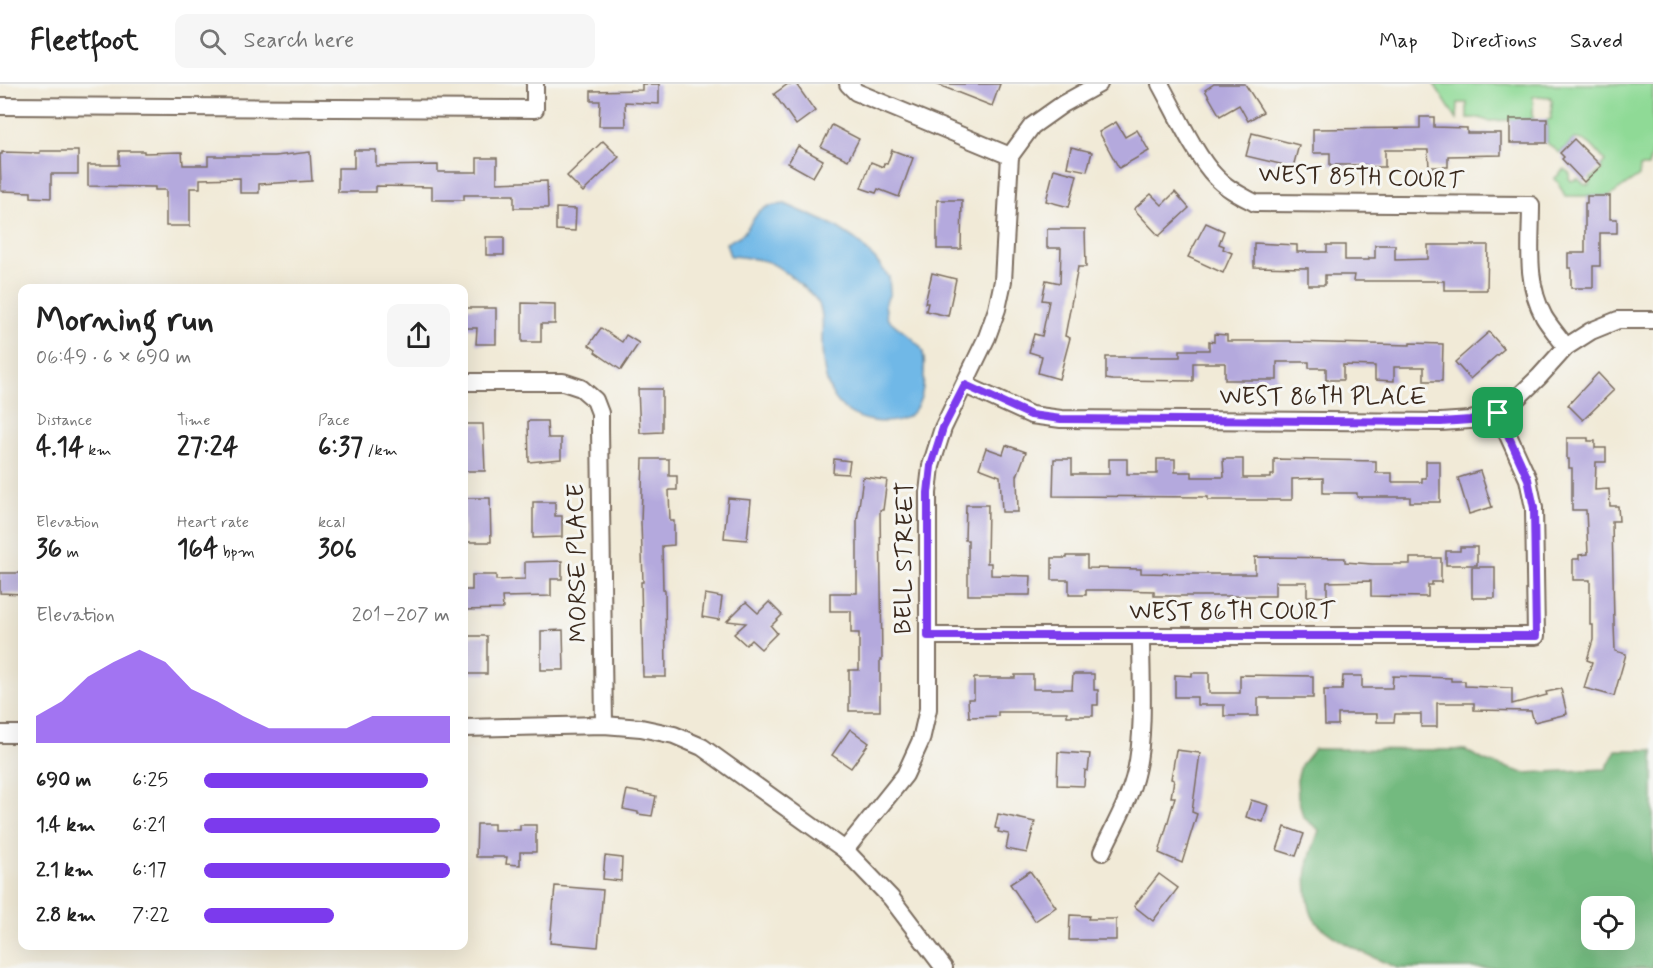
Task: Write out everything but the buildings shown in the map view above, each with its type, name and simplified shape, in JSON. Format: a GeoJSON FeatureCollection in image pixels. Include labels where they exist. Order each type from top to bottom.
{"type":"FeatureCollection","features":[{"type":"Feature","properties":{"kind":"street"},"geometry":{"type":"LineString","coordinates":[[0,106],[535,109],[535,84]]}},
{"type":"Feature","properties":{"kind":"street"},"geometry":{"type":"LineString","coordinates":[[848,84],[856,92],[1010,156],[1032,126],[1063,104],[1099,84]]}},
{"type":"Feature","properties":{"kind":"street","name":"WEST 85TH COURT"},"geometry":{"type":"LineString","coordinates":[[1160,84],[1210,171],[1234,192],[1255,203],[1531,205],[1531,278],[1534,295],[1545,318],[1566,347]]}},
{"type":"Feature","properties":{"kind":"street","name":"BELL STREET"},"geometry":{"type":"LineString","coordinates":[[845,850],[905,775],[921,740],[928,709],[928,493],[931,466],[943,428],[987,337],[1003,280],[1010,156]]}},
{"type":"Feature","properties":{"kind":"street","name":"WEST 86TH PLACE"},"geometry":{"type":"LineString","coordinates":[[965,385],[1031,415],[1061,419],[1441,422],[1470,420],[1498,413],[1512,403],[1566,347],[1591,331],[1618,320],[1653,320]]}},
{"type":"Feature","properties":{"kind":"street","name":"MORSE PLACE"},"geometry":{"type":"LineString","coordinates":[[468,382],[563,382],[581,388],[595,400],[600,413],[604,725]]}},
{"type":"Feature","properties":{"kind":"street","name":"WEST 86TH COURT"},"geometry":{"type":"LineString","coordinates":[[928,636],[1536,636],[1534,508],[1528,479],[1498,413]]}},
{"type":"Feature","properties":{"kind":"street"},"geometry":{"type":"LineString","coordinates":[[1102,852],[1128,795],[1137,768],[1140,732],[1141,636]]}},
{"type":"Feature","properties":{"kind":"street"},"geometry":{"type":"LineString","coordinates":[[468,728],[604,725],[641,728],[674,735],[702,747],[845,850],[891,898],[944,968]]}},
{"type":"Feature","properties":{"kind":"street"},"geometry":{"type":"LineString","coordinates":[[0,734],[18,734]]}},
{"type":"Feature","properties":{"kind":"green space"},"geometry":{"type":"Polygon","coordinates":[[[1434,84],[1653,84],[1653,149],[1648,167],[1640,167],[1639,176],[1610,196],[1565,196],[1554,179],[1565,169],[1570,174],[1571,181],[1578,179],[1585,185],[1589,185],[1591,178],[1602,170],[1601,166],[1605,161],[1592,146],[1579,139],[1574,139],[1560,153],[1547,143],[1547,119],[1551,119],[1552,101],[1550,97],[1533,97],[1533,119],[1488,121],[1480,118],[1467,118],[1467,103],[1458,103],[1457,120],[1434,84]]]}},
{"type":"Feature","properties":{"kind":"green space"},"geometry":{"type":"Polygon","coordinates":[[[1314,749],[1465,750],[1485,761],[1524,773],[1606,769],[1616,750],[1653,750],[1653,968],[1398,968],[1365,954],[1320,926],[1310,909],[1306,875],[1319,830],[1303,817],[1297,780],[1301,765],[1314,749]]]}},
{"type":"Feature","properties":{"kind":"water"},"geometry":{"type":"Polygon","coordinates":[[[785,204],[835,226],[855,239],[889,277],[890,293],[885,304],[887,318],[923,351],[923,388],[917,407],[911,414],[896,421],[885,422],[858,417],[847,411],[831,392],[827,381],[822,355],[822,313],[816,299],[775,265],[753,258],[730,256],[726,243],[743,234],[759,211],[769,206],[785,204]]]}},
{"type":"Feature","properties":{"kind":"route"},"geometry":{"type":"LineString","coordinates":[[965,385],[1031,415],[1061,419],[1441,422],[1470,420],[1498,413],[1528,479],[1534,508],[1536,636],[928,636],[928,493],[931,466],[943,428],[965,385]]}}]}
